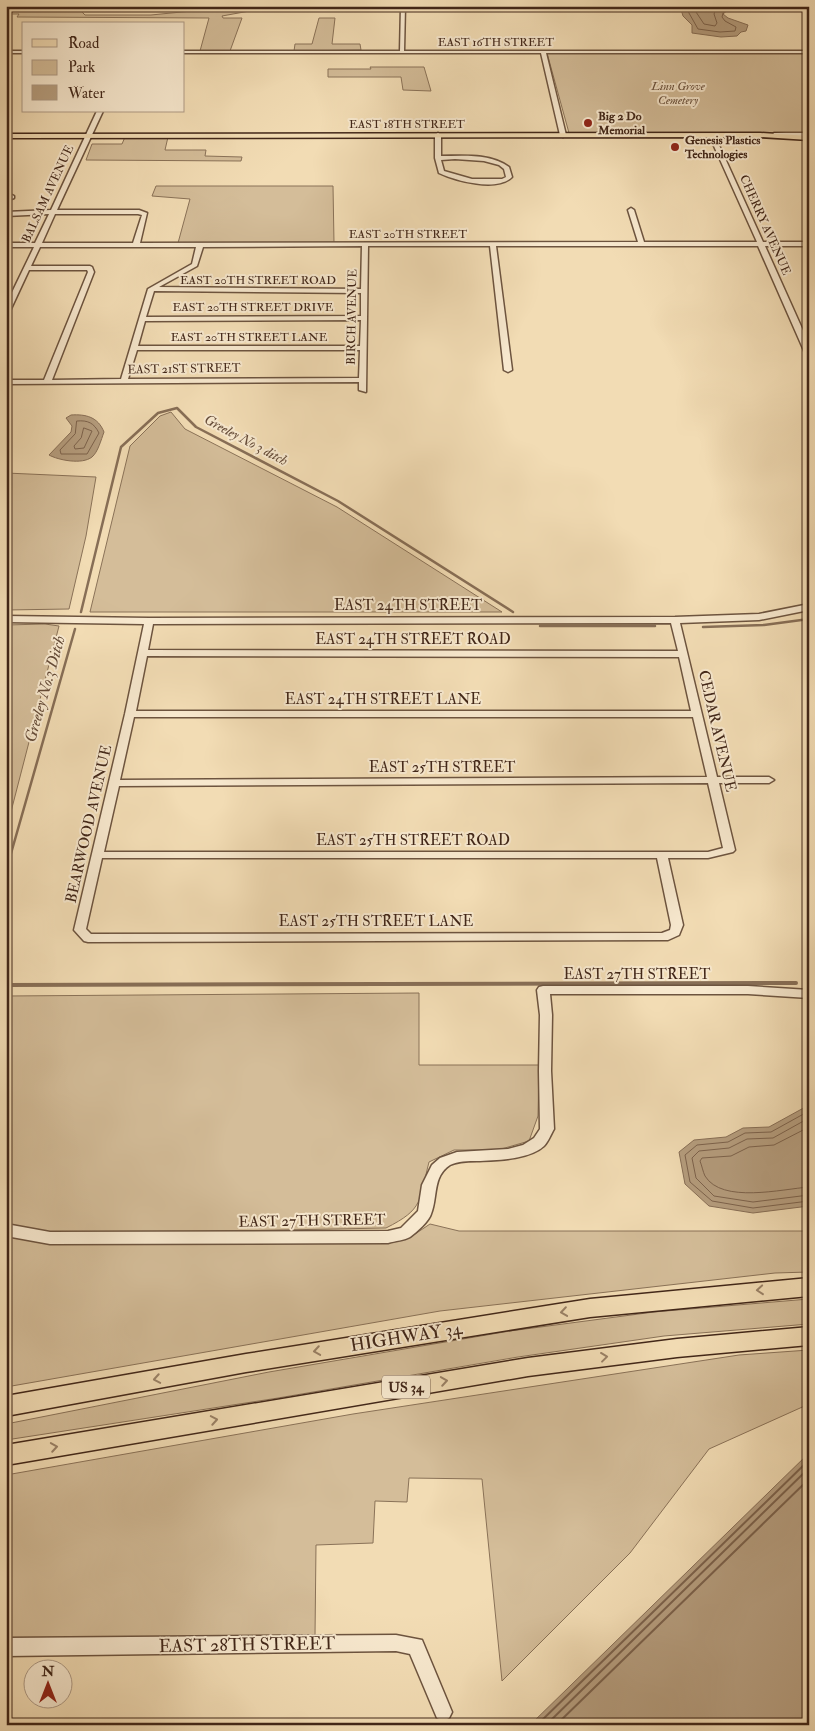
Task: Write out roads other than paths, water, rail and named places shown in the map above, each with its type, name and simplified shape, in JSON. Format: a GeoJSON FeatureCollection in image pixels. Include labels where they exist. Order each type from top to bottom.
{"type":"FeatureCollection","features":[{"type":"Feature","properties":{"kind":"highway","name":"HIGHWAY 34"},"geometry":{"type":"LineString","coordinates":[[6,1406],[246,1363],[581,1310],[809,1287]]}},
{"type":"Feature","properties":{"kind":"highway","name":"US 34"},"geometry":{"type":"LineString","coordinates":[[6,1455],[528,1367],[677,1348],[809,1336]]}},
{"type":"Feature","properties":{"kind":"main road","name":"EAST 18TH STREET"},"geometry":{"type":"LineString","coordinates":[[6,136],[809,136]]}},
{"type":"Feature","properties":{"kind":"street"},"geometry":{"type":"LineString","coordinates":[[402,52],[403,6]]}},
{"type":"Feature","properties":{"kind":"street"},"geometry":{"type":"LineString","coordinates":[[6,52],[22,52]]}},
{"type":"Feature","properties":{"kind":"street","name":"EAST 16TH STREET"},"geometry":{"type":"LineString","coordinates":[[185,52],[809,52]]}},
{"type":"Feature","properties":{"kind":"street"},"geometry":{"type":"LineString","coordinates":[[543,52],[563,135]]}},
{"type":"Feature","properties":{"kind":"street","name":"BALSAM AVENUE"},"geometry":{"type":"LineString","coordinates":[[6,313],[100,112]]}},
{"type":"Feature","properties":{"kind":"street"},"geometry":{"type":"LineString","coordinates":[[438,135],[438,158],[441,172],[453,178],[468,181],[495,182],[504,181],[509,177],[506,168],[496,161],[438,158]]}},
{"type":"Feature","properties":{"kind":"street","name":"CHERRY AVENUE"},"geometry":{"type":"LineString","coordinates":[[712,135],[809,353]]}},
{"type":"Feature","properties":{"kind":"street"},"geometry":{"type":"LineString","coordinates":[[631,210],[642,245]]}},
{"type":"Feature","properties":{"kind":"street"},"geometry":{"type":"LineString","coordinates":[[6,214],[130,211],[142,213],[145,214],[136,245]]}},
{"type":"Feature","properties":{"kind":"street","name":"EAST 20TH STREET"},"geometry":{"type":"LineString","coordinates":[[6,245],[809,244]]}},
{"type":"Feature","properties":{"kind":"street"},"geometry":{"type":"LineString","coordinates":[[124,382],[151,290],[195,264],[200,245]]}},
{"type":"Feature","properties":{"kind":"street","name":"BIRCH AVENUE"},"geometry":{"type":"LineString","coordinates":[[363,390],[366,245]]}},
{"type":"Feature","properties":{"kind":"street"},"geometry":{"type":"LineString","coordinates":[[493,245],[508,370]]}},
{"type":"Feature","properties":{"kind":"street"},"geometry":{"type":"LineString","coordinates":[[27,268],[90,268],[91,272],[47,382]]}},
{"type":"Feature","properties":{"kind":"street","name":"EAST 20TH STREET ROAD"},"geometry":{"type":"LineString","coordinates":[[151,290],[364,291]]}},
{"type":"Feature","properties":{"kind":"street","name":"EAST 20TH STREET DRIVE"},"geometry":{"type":"LineString","coordinates":[[142,318],[364,318]]}},
{"type":"Feature","properties":{"kind":"street","name":"EAST 20TH STREET LANE"},"geometry":{"type":"LineString","coordinates":[[134,348],[363,348]]}},
{"type":"Feature","properties":{"kind":"street","name":"EAST 21ST STREET"},"geometry":{"type":"LineString","coordinates":[[6,382],[362,380]]}},
{"type":"Feature","properties":{"kind":"street","name":"EAST 24TH STREET"},"geometry":{"type":"LineString","coordinates":[[6,619],[149,621],[675,620],[759,617],[809,607]]}},
{"type":"Feature","properties":{"kind":"street","name":"CEDAR AVENUE"},"geometry":{"type":"LineString","coordinates":[[675,620],[729,850]]}},
{"type":"Feature","properties":{"kind":"street"},"geometry":{"type":"LineString","coordinates":[[130,714],[149,621]]}},
{"type":"Feature","properties":{"kind":"street","name":"EAST 24TH STREET ROAD"},"geometry":{"type":"LineString","coordinates":[[143,654],[684,654]]}},
{"type":"Feature","properties":{"kind":"street","name":"EAST 24TH STREET LANE"},"geometry":{"type":"LineString","coordinates":[[130,714],[698,714]]}},
{"type":"Feature","properties":{"kind":"street","name":"BEARWOOD AVENUE"},"geometry":{"type":"LineString","coordinates":[[88,938],[80,930],[130,714]]}},
{"type":"Feature","properties":{"kind":"street","name":"EAST 25TH STREET"},"geometry":{"type":"LineString","coordinates":[[114,782],[769,780]]}},
{"type":"Feature","properties":{"kind":"street","name":"EAST 25TH STREET ROAD"},"geometry":{"type":"LineString","coordinates":[[97,855],[708,855],[729,850]]}},
{"type":"Feature","properties":{"kind":"street","name":"EAST 25TH STREET LANE"},"geometry":{"type":"LineString","coordinates":[[88,938],[664,937],[675,932],[677,924],[662,855]]}},
{"type":"Feature","properties":{"kind":"street","name":"EAST 27TH STREET"},"geometry":{"type":"LineString","coordinates":[[6,1230],[50,1238],[388,1237],[405,1233],[425,1213],[429,1185],[437,1169],[445,1162],[457,1157],[508,1154],[527,1149],[540,1142],[547,1129],[546,1015],[543,990],[748,990],[809,994]]}},
{"type":"Feature","properties":{"kind":"street","name":"EAST 28TH STREET"},"geometry":{"type":"LineString","coordinates":[[6,1647],[396,1643],[416,1646],[444,1712]]}},
{"type":"Feature","properties":{"kind":"water"},"geometry":{"type":"Polygon","coordinates":[[[680,6],[769,6],[729,9],[723,14],[728,18],[748,25],[746,31],[741,32],[737,36],[721,37],[692,33],[692,25],[683,16],[680,6]]]}},
{"type":"Feature","properties":{"kind":"water"},"geometry":{"type":"Polygon","coordinates":[[[71,415],[82,415],[95,420],[104,432],[96,452],[92,457],[82,461],[58,459],[49,455],[71,432],[72,426],[66,418],[71,415]]]}},
{"type":"Feature","properties":{"kind":"water"},"geometry":{"type":"Polygon","coordinates":[[[809,1105],[809,1206],[753,1213],[709,1206],[685,1184],[679,1152],[694,1140],[726,1137],[743,1128],[769,1127],[809,1105]]]}},
{"type":"Feature","properties":{"kind":"water"},"geometry":{"type":"Polygon","coordinates":[[[809,1453],[809,1725],[530,1725],[809,1453]]]}},
{"type":"Feature","properties":{"kind":"waterway","name":"Greeley No 3 ditch"},"geometry":{"type":"LineString","coordinates":[[81,612],[121,447],[158,413],[177,408],[196,427],[338,501],[513,612]]}},
{"type":"Feature","properties":{"kind":"waterway","name":"Greeley No 3 ditch"},"geometry":{"type":"LineString","coordinates":[[703,627],[764,625],[809,619]]}},
{"type":"Feature","properties":{"kind":"waterway","name":"Greeley No 3 ditch"},"geometry":{"type":"LineString","coordinates":[[540,626],[655,626]]}},
{"type":"Feature","properties":{"kind":"waterway","name":"Greeley No.3 Ditch"},"geometry":{"type":"LineString","coordinates":[[6,871],[75,629]]}},
{"type":"Feature","properties":{"kind":"waterway"},"geometry":{"type":"LineString","coordinates":[[6,985],[796,983]]}},
{"type":"Feature","properties":{"kind":"place","name":"Big 2 Do Memorial"},"geometry":{"type":"Point","coordinates":[588,123]}},
{"type":"Feature","properties":{"kind":"place","name":"Genesis Plastics Technologies"},"geometry":{"type":"Point","coordinates":[675,147]}},
{"type":"Feature","properties":{"kind":"park label","name":"Linn Grove Cemetery"},"geometry":{"type":"Point","coordinates":[678,93]}}]}
